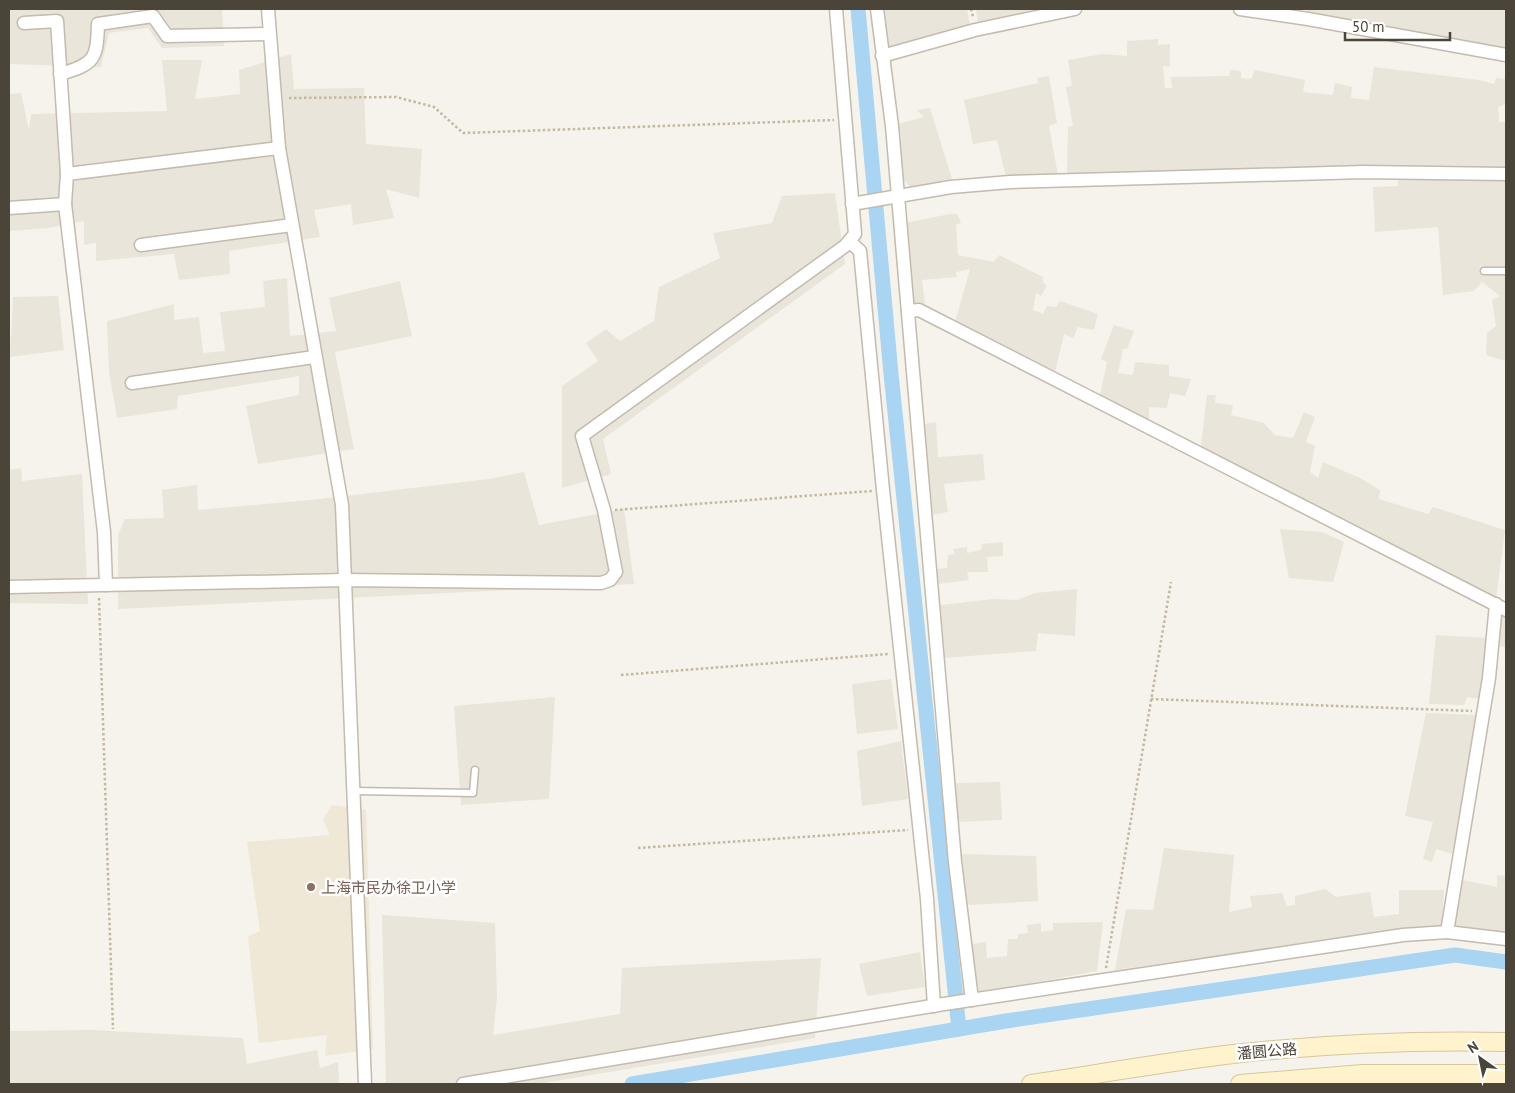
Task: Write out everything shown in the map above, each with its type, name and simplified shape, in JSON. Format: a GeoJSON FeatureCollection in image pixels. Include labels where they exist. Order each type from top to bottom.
{"type":"FeatureCollection","features":[{"type":"Feature","properties":{"kind":"main road","name":"潘圆公路"},"geometry":{"type":"LineString","coordinates":[[1031,1084],[1233,1055],[1334,1045],[1456,1041],[1506,1042]]}},
{"type":"Feature","properties":{"kind":"main road","name":"潘圆公路"},"geometry":{"type":"LineString","coordinates":[[1240,1084],[1363,1074],[1506,1074]]}},
{"type":"Feature","properties":{"kind":"street"},"geometry":{"type":"LineString","coordinates":[[268,9],[279,148],[314,357],[342,506],[366,1084]]}},
{"type":"Feature","properties":{"kind":"street"},"geometry":{"type":"LineString","coordinates":[[9,587],[345,580],[601,583],[610,580],[616,572],[604,510],[582,436],[849,241],[855,234],[856,203],[845,119],[836,9]]}},
{"type":"Feature","properties":{"kind":"street"},"geometry":{"type":"LineString","coordinates":[[877,9],[892,126],[894,196],[908,311],[955,862],[970,1001]]}},
{"type":"Feature","properties":{"kind":"street"},"geometry":{"type":"LineString","coordinates":[[882,56],[975,30],[1075,9]]}},
{"type":"Feature","properties":{"kind":"street"},"geometry":{"type":"LineString","coordinates":[[1240,9],[1318,20],[1506,55]]}},
{"type":"Feature","properties":{"kind":"street"},"geometry":{"type":"LineString","coordinates":[[60,74],[89,62],[97,51],[98,24],[153,16],[167,36],[269,34]]}},
{"type":"Feature","properties":{"kind":"street"},"geometry":{"type":"LineString","coordinates":[[24,23],[57,21],[67,174],[65,204],[104,532],[102,585]]}},
{"type":"Feature","properties":{"kind":"street"},"geometry":{"type":"LineString","coordinates":[[67,174],[279,148]]}},
{"type":"Feature","properties":{"kind":"street"},"geometry":{"type":"LineString","coordinates":[[856,203],[894,196],[1010,182],[1363,172],[1506,174]]}},
{"type":"Feature","properties":{"kind":"street"},"geometry":{"type":"LineString","coordinates":[[9,208],[65,204]]}},
{"type":"Feature","properties":{"kind":"street"},"geometry":{"type":"LineString","coordinates":[[140,245],[292,225]]}},
{"type":"Feature","properties":{"kind":"street"},"geometry":{"type":"LineString","coordinates":[[849,241],[860,251],[900,653],[939,1005]]}},
{"type":"Feature","properties":{"kind":"street"},"geometry":{"type":"LineString","coordinates":[[908,311],[920,310],[1501,607],[1447,932]]}},
{"type":"Feature","properties":{"kind":"street"},"geometry":{"type":"LineString","coordinates":[[132,383],[314,357]]}},
{"type":"Feature","properties":{"kind":"street"},"geometry":{"type":"LineString","coordinates":[[463,1084],[939,1005],[1402,935],[1447,932],[1506,939]]}},
{"type":"Feature","properties":{"kind":"lane"},"geometry":{"type":"LineString","coordinates":[[1484,271],[1506,271]]}},
{"type":"Feature","properties":{"kind":"lane"},"geometry":{"type":"LineString","coordinates":[[354,791],[473,793],[475,770]]}},
{"type":"Feature","properties":{"kind":"path"},"geometry":{"type":"LineString","coordinates":[[275,98],[396,97],[434,107],[463,133],[845,119]]}},
{"type":"Feature","properties":{"kind":"path"},"geometry":{"type":"LineString","coordinates":[[604,510],[802,494],[883,490]]}},
{"type":"Feature","properties":{"kind":"path"},"geometry":{"type":"LineString","coordinates":[[1104,980],[1171,582]]}},
{"type":"Feature","properties":{"kind":"path"},"geometry":{"type":"LineString","coordinates":[[102,585],[113,1029]]}},
{"type":"Feature","properties":{"kind":"path"},"geometry":{"type":"LineString","coordinates":[[621,675],[900,653]]}},
{"type":"Feature","properties":{"kind":"path"},"geometry":{"type":"LineString","coordinates":[[1151,699],[1483,711]]}},
{"type":"Feature","properties":{"kind":"path"},"geometry":{"type":"LineString","coordinates":[[638,848],[919,829]]}},
{"type":"Feature","properties":{"kind":"shaded area"},"geometry":{"type":"Polygon","coordinates":[[[9,9],[222,9],[224,46],[162,48],[148,28],[109,33],[101,67],[9,64],[9,9]]]}},
{"type":"Feature","properties":{"kind":"shaded area"},"geometry":{"type":"Polygon","coordinates":[[[880,9],[967,9],[970,25],[885,50],[880,9]]]}},
{"type":"Feature","properties":{"kind":"shaded area"},"geometry":{"type":"Polygon","coordinates":[[[976,9],[1055,9],[978,25],[976,9]]]}},
{"type":"Feature","properties":{"kind":"shaded area"},"geometry":{"type":"Polygon","coordinates":[[[1307,9],[1506,9],[1506,47],[1468,43],[1307,13],[1307,9]]]}},
{"type":"Feature","properties":{"kind":"shaded area"},"geometry":{"type":"Polygon","coordinates":[[[1158,39],[1158,45],[1170,44],[1170,67],[1163,66],[1165,88],[1172,88],[1171,77],[1229,76],[1231,70],[1241,71],[1241,78],[1251,79],[1255,70],[1305,80],[1303,92],[1333,95],[1335,83],[1352,87],[1351,98],[1369,100],[1374,67],[1479,80],[1494,84],[1496,78],[1506,79],[1506,104],[1498,107],[1499,122],[1506,122],[1506,169],[1067,176],[1068,127],[1073,126],[1066,87],[1072,86],[1068,60],[1103,54],[1127,56],[1127,41],[1158,39]]]}},
{"type":"Feature","properties":{"kind":"shaded area"},"geometry":{"type":"Polygon","coordinates":[[[291,54],[294,89],[364,88],[366,144],[422,149],[419,198],[386,189],[394,218],[353,225],[351,204],[314,210],[320,237],[229,251],[230,274],[179,280],[174,254],[96,261],[96,243],[84,245],[84,221],[49,228],[9,231],[9,94],[21,93],[29,130],[31,114],[167,111],[162,60],[202,60],[195,99],[240,94],[239,70],[291,54]]]}},
{"type":"Feature","properties":{"kind":"shaded area"},"geometry":{"type":"Polygon","coordinates":[[[1049,76],[1057,123],[1049,126],[1058,175],[1006,177],[997,140],[973,144],[964,100],[1038,83],[1037,78],[1049,76]]]}},
{"type":"Feature","properties":{"kind":"shaded area"},"geometry":{"type":"Polygon","coordinates":[[[930,108],[952,179],[910,187],[901,176],[897,141],[902,139],[898,124],[924,117],[917,110],[930,108]]]}},
{"type":"Feature","properties":{"kind":"shaded area"},"geometry":{"type":"Polygon","coordinates":[[[1506,179],[1505,361],[1486,355],[1487,333],[1496,326],[1492,300],[1500,296],[1482,282],[1474,291],[1443,295],[1438,227],[1375,232],[1373,187],[1398,186],[1398,180],[1506,179]]]}},
{"type":"Feature","properties":{"kind":"shaded area"},"geometry":{"type":"Polygon","coordinates":[[[835,193],[845,264],[603,439],[611,474],[562,488],[562,386],[598,361],[586,343],[606,329],[620,341],[654,321],[659,287],[720,258],[713,233],[772,223],[782,196],[835,193]]]}},
{"type":"Feature","properties":{"kind":"shaded area"},"geometry":{"type":"Polygon","coordinates":[[[957,214],[961,223],[956,224],[958,255],[994,262],[999,255],[1043,277],[1043,282],[1047,286],[1041,296],[1036,293],[1033,310],[1043,314],[1047,306],[1056,307],[1060,301],[1098,314],[1094,330],[1078,327],[1073,338],[1064,334],[1055,372],[955,322],[970,269],[956,272],[957,277],[922,280],[925,304],[912,305],[905,223],[957,214]]]}},
{"type":"Feature","properties":{"kind":"shaded area"},"geometry":{"type":"Polygon","coordinates":[[[287,278],[290,336],[336,331],[329,298],[400,281],[412,336],[335,352],[354,449],[258,464],[246,406],[299,395],[299,376],[178,396],[177,409],[117,418],[109,372],[107,321],[174,304],[174,320],[199,317],[203,353],[225,351],[220,312],[265,307],[263,281],[287,278]]]}},
{"type":"Feature","properties":{"kind":"shaded area"},"geometry":{"type":"Polygon","coordinates":[[[58,296],[64,350],[10,357],[13,297],[58,296]]]}},
{"type":"Feature","properties":{"kind":"shaded area"},"geometry":{"type":"Polygon","coordinates":[[[1114,325],[1134,331],[1127,349],[1123,349],[1118,373],[1133,375],[1135,362],[1169,365],[1169,376],[1191,379],[1185,396],[1170,393],[1167,408],[1149,407],[1149,420],[1100,395],[1107,362],[1101,359],[1114,325]]]}},
{"type":"Feature","properties":{"kind":"shaded area"},"geometry":{"type":"Polygon","coordinates":[[[1207,395],[1216,395],[1215,403],[1233,405],[1231,415],[1264,423],[1275,435],[1293,438],[1304,412],[1315,417],[1306,442],[1315,446],[1310,472],[1318,478],[1323,462],[1360,478],[1380,490],[1379,499],[1428,514],[1433,507],[1505,530],[1496,599],[1204,450],[1201,446],[1207,395]]]}},
{"type":"Feature","properties":{"kind":"shaded area"},"geometry":{"type":"Polygon","coordinates":[[[936,422],[938,457],[983,454],[985,480],[944,484],[948,512],[932,515],[924,424],[936,422]]]}},
{"type":"Feature","properties":{"kind":"shaded area"},"geometry":{"type":"Polygon","coordinates":[[[21,468],[22,481],[82,474],[88,604],[9,603],[9,470],[21,468]]]}},
{"type":"Feature","properties":{"kind":"shaded area"},"geometry":{"type":"Polygon","coordinates":[[[524,472],[539,525],[624,509],[634,584],[118,609],[118,535],[125,519],[164,518],[162,490],[197,485],[198,510],[311,500],[489,479],[524,472]]]}},
{"type":"Feature","properties":{"kind":"shaded area"},"geometry":{"type":"Polygon","coordinates":[[[1280,529],[1322,532],[1344,542],[1333,582],[1289,578],[1280,529]]]}},
{"type":"Feature","properties":{"kind":"shaded area"},"geometry":{"type":"Polygon","coordinates":[[[1003,542],[1003,556],[987,557],[988,572],[967,572],[969,580],[938,584],[937,569],[947,568],[948,555],[955,554],[953,549],[967,547],[967,553],[981,550],[982,544],[1003,542]]]}},
{"type":"Feature","properties":{"kind":"shaded area"},"geometry":{"type":"Polygon","coordinates":[[[1077,589],[1075,636],[1038,633],[1036,651],[944,658],[941,605],[993,599],[1017,600],[1035,593],[1077,589]]]}},
{"type":"Feature","properties":{"kind":"shaded area"},"geometry":{"type":"Polygon","coordinates":[[[1499,614],[1506,616],[1506,647],[1496,646],[1499,614]]]}},
{"type":"Feature","properties":{"kind":"shaded area"},"geometry":{"type":"Polygon","coordinates":[[[1436,635],[1488,638],[1479,699],[1467,697],[1464,705],[1429,704],[1436,635]]]}},
{"type":"Feature","properties":{"kind":"shaded area"},"geometry":{"type":"Polygon","coordinates":[[[891,679],[898,729],[857,734],[852,684],[891,679]]]}},
{"type":"Feature","properties":{"kind":"shaded area"},"geometry":{"type":"Polygon","coordinates":[[[555,697],[549,799],[461,805],[454,706],[555,697]]]}},
{"type":"Feature","properties":{"kind":"shaded area"},"geometry":{"type":"Polygon","coordinates":[[[1426,713],[1479,715],[1461,826],[1457,826],[1453,854],[1436,849],[1432,862],[1423,859],[1433,822],[1405,816],[1426,713]]]}},
{"type":"Feature","properties":{"kind":"shaded area"},"geometry":{"type":"Polygon","coordinates":[[[901,741],[908,799],[862,806],[857,751],[901,741]]]}},
{"type":"Feature","properties":{"kind":"shaded area"},"geometry":{"type":"Polygon","coordinates":[[[1000,782],[1002,820],[958,822],[955,783],[1000,782]]]}},
{"type":"Feature","properties":{"kind":"shaded area","name":"上海市民办徐卫小学"},"geometry":{"type":"Polygon","coordinates":[[[332,805],[366,810],[373,1049],[325,1056],[327,1035],[259,1043],[248,936],[260,931],[247,842],[330,835],[323,819],[332,805]]]}},
{"type":"Feature","properties":{"kind":"shaded area"},"geometry":{"type":"Polygon","coordinates":[[[1164,848],[1234,855],[1229,912],[1252,907],[1250,896],[1282,893],[1287,906],[1295,905],[1295,896],[1325,889],[1336,897],[1370,892],[1374,917],[1399,914],[1399,890],[1444,890],[1442,925],[1357,935],[1115,970],[1126,909],[1153,910],[1164,848]]]}},
{"type":"Feature","properties":{"kind":"shaded area"},"geometry":{"type":"Polygon","coordinates":[[[960,854],[1036,856],[1038,901],[969,905],[965,900],[960,854]]]}},
{"type":"Feature","properties":{"kind":"shaded area"},"geometry":{"type":"Polygon","coordinates":[[[1497,875],[1506,876],[1506,933],[1454,927],[1463,880],[1497,887],[1497,875]]]}},
{"type":"Feature","properties":{"kind":"shaded area"},"geometry":{"type":"Polygon","coordinates":[[[382,915],[495,923],[497,998],[493,1035],[620,1014],[622,968],[821,958],[815,1038],[537,1084],[386,1084],[382,915]]]}},
{"type":"Feature","properties":{"kind":"shaded area"},"geometry":{"type":"Polygon","coordinates":[[[1103,922],[1097,971],[978,993],[972,944],[986,942],[987,958],[1007,956],[1008,939],[1018,939],[1018,934],[1028,933],[1027,925],[1041,923],[1041,932],[1053,930],[1053,923],[1103,922]]]}},
{"type":"Feature","properties":{"kind":"shaded area"},"geometry":{"type":"Polygon","coordinates":[[[920,952],[925,987],[867,996],[859,964],[920,952]]]}},
{"type":"Feature","properties":{"kind":"shaded area"},"geometry":{"type":"Polygon","coordinates":[[[90,1030],[243,1038],[247,1064],[317,1050],[320,1068],[338,1062],[339,1084],[9,1084],[9,1031],[90,1030]]]}},
{"type":"Feature","properties":{"kind":"waterway"},"geometry":{"type":"LineString","coordinates":[[858,9],[891,374],[959,1029]]}},
{"type":"Feature","properties":{"kind":"waterway"},"geometry":{"type":"LineString","coordinates":[[632,1084],[1006,1021],[1455,955],[1506,962]]}},
{"type":"Feature","properties":{"kind":"place","name":"上海市民办徐卫小学"},"geometry":{"type":"Point","coordinates":[311,887]}}]}
